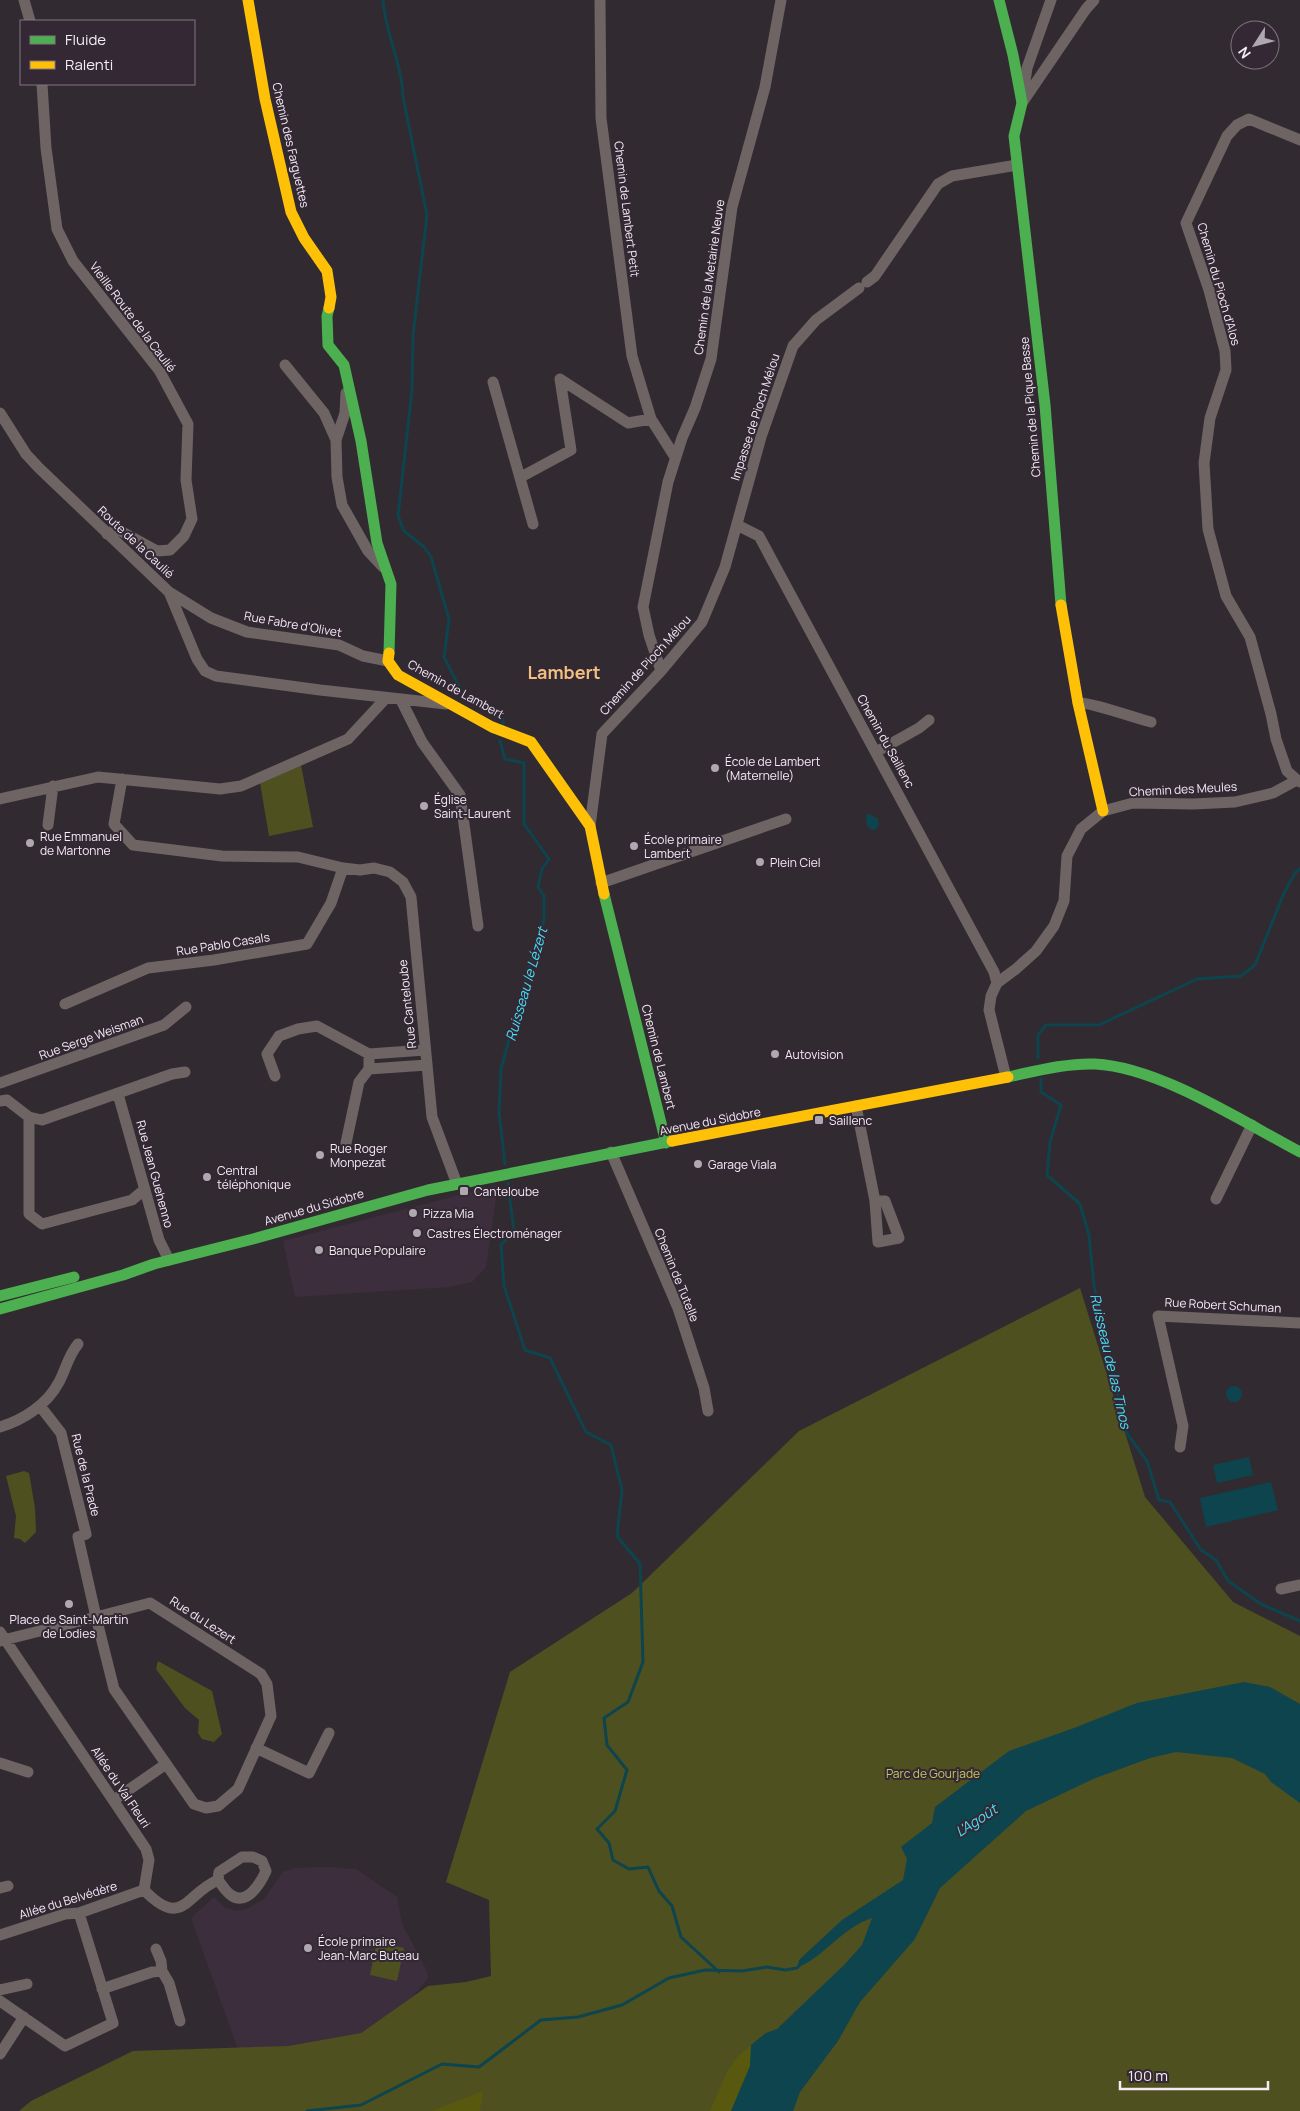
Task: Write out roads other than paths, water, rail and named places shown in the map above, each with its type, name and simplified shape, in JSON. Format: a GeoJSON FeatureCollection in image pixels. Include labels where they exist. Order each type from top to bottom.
{"type":"FeatureCollection","features":[{"type":"Feature","properties":{"kind":"street"},"geometry":{"type":"LineString","coordinates":[[24,0],[30,20]]}},
{"type":"Feature","properties":{"kind":"street","name":"Chemin des Farguettes"},"geometry":{"type":"LineString","coordinates":[[248,0],[265,99],[291,212],[304,238],[327,271],[331,297],[327,316],[328,346],[344,365],[347,378]]}},
{"type":"Feature","properties":{"kind":"street","name":"Chemin de Lambert Petit"},"geometry":{"type":"LineString","coordinates":[[600,0],[602,118],[632,356],[651,419],[675,457]]}},
{"type":"Feature","properties":{"kind":"street","name":"Chemin de la Metairie Neuve"},"geometry":{"type":"LineString","coordinates":[[661,670],[649,635],[643,607],[668,482],[675,457],[695,408],[711,359],[732,207],[765,87],[781,0]]}},
{"type":"Feature","properties":{"kind":"street","name":"Chemin de la Pique Basse"},"geometry":{"type":"LineString","coordinates":[[999,0],[1013,55],[1022,103],[1014,136],[1044,405],[1061,610],[1078,702],[1103,811]]}},
{"type":"Feature","properties":{"kind":"street"},"geometry":{"type":"LineString","coordinates":[[1022,103],[1027,68],[1050,0]]}},
{"type":"Feature","properties":{"kind":"street"},"geometry":{"type":"LineString","coordinates":[[1022,103],[1075,24],[1094,0]]}},
{"type":"Feature","properties":{"kind":"street","name":"Vieille Route de la Caulié"},"geometry":{"type":"LineString","coordinates":[[42,85],[46,148],[57,229],[73,261],[159,370],[188,424],[186,480],[192,519],[184,536],[170,550],[157,551],[117,529],[107,534]]}},
{"type":"Feature","properties":{"kind":"street","name":"Chemin du Pioch d'Alos"},"geometry":{"type":"LineString","coordinates":[[1299,781],[1287,771],[1276,739],[1250,637],[1226,596],[1208,529],[1204,463],[1210,418],[1226,370],[1225,351],[1186,222],[1227,136],[1237,125],[1248,119],[1300,140]]}},
{"type":"Feature","properties":{"kind":"street","name":"Impasse de Pioch Mélou"},"geometry":{"type":"LineString","coordinates":[[737,525],[761,437],[793,346],[816,320],[875,276],[938,184],[952,176],[1017,165]]}},
{"type":"Feature","properties":{"kind":"street"},"geometry":{"type":"LineString","coordinates":[[285,365],[324,413],[336,440]]}},
{"type":"Feature","properties":{"kind":"street"},"geometry":{"type":"LineString","coordinates":[[347,378],[345,413],[336,440],[337,477],[342,505],[368,551],[386,570]]}},
{"type":"Feature","properties":{"kind":"street"},"geometry":{"type":"LineString","coordinates":[[347,378],[361,441],[377,543],[391,584],[388,661]]}},
{"type":"Feature","properties":{"kind":"street"},"geometry":{"type":"LineString","coordinates":[[521,477],[571,450],[560,379],[628,423],[651,419]]}},
{"type":"Feature","properties":{"kind":"street"},"geometry":{"type":"LineString","coordinates":[[493,382],[533,524]]}},
{"type":"Feature","properties":{"kind":"street","name":"Route de la Caulié"},"geometry":{"type":"LineString","coordinates":[[0,413],[26,454],[169,592],[197,659],[205,671],[216,676],[401,700],[456,705]]}},
{"type":"Feature","properties":{"kind":"street","name":"Chemin de Pioch Mélou"},"geometry":{"type":"LineString","coordinates":[[590,826],[602,734],[702,622],[724,567],[737,525]]}},
{"type":"Feature","properties":{"kind":"street","name":"Chemin du Saillenc"},"geometry":{"type":"LineString","coordinates":[[737,525],[759,536],[989,964],[996,982]]}},
{"type":"Feature","properties":{"kind":"street","name":"Rue Fabre d'Olivet"},"geometry":{"type":"LineString","coordinates":[[169,592],[211,618],[247,632],[338,645],[363,656],[388,661]]}},
{"type":"Feature","properties":{"kind":"street","name":"Chemin de Lambert"},"geometry":{"type":"LineString","coordinates":[[388,661],[398,675],[456,705],[492,727],[531,742],[590,826],[602,883],[666,1143]]}},
{"type":"Feature","properties":{"kind":"street"},"geometry":{"type":"LineString","coordinates":[[0,799],[98,777],[220,789],[241,786],[348,739],[386,698]]}},
{"type":"Feature","properties":{"kind":"street"},"geometry":{"type":"LineString","coordinates":[[401,700],[422,742],[460,795],[478,926]]}},
{"type":"Feature","properties":{"kind":"street"},"geometry":{"type":"LineString","coordinates":[[1078,702],[1084,702],[1151,722]]}},
{"type":"Feature","properties":{"kind":"street"},"geometry":{"type":"LineString","coordinates":[[876,752],[919,728],[929,720]]}},
{"type":"Feature","properties":{"kind":"street","name":"Rue Canteloube"},"geometry":{"type":"LineString","coordinates":[[122,779],[114,824],[133,845],[222,856],[298,857],[343,868],[360,870],[374,868],[390,872],[403,882],[411,897],[432,1117],[457,1184]]}},
{"type":"Feature","properties":{"kind":"street","name":"Chemin des Meules"},"geometry":{"type":"LineString","coordinates":[[996,982],[1016,969],[1036,950],[1054,926],[1064,901],[1067,856],[1081,829],[1103,811],[1133,803],[1193,804],[1235,802],[1273,793],[1299,781]]}},
{"type":"Feature","properties":{"kind":"street"},"geometry":{"type":"LineString","coordinates":[[48,825],[54,786]]}},
{"type":"Feature","properties":{"kind":"street"},"geometry":{"type":"LineString","coordinates":[[602,883],[786,819]]}},
{"type":"Feature","properties":{"kind":"street","name":"Rue Pablo Casals"},"geometry":{"type":"LineString","coordinates":[[65,1004],[148,968],[214,960],[307,944],[331,903],[343,868]]}},
{"type":"Feature","properties":{"kind":"street"},"geometry":{"type":"LineString","coordinates":[[996,982],[989,1010],[1006,1077]]}},
{"type":"Feature","properties":{"kind":"street","name":"Rue Serge Weisman"},"geometry":{"type":"LineString","coordinates":[[4,1082],[164,1025],[186,1007]]}},
{"type":"Feature","properties":{"kind":"street"},"geometry":{"type":"LineString","coordinates":[[275,1076],[267,1054],[279,1036],[298,1029],[317,1026],[369,1054],[425,1050]]}},
{"type":"Feature","properties":{"kind":"street"},"geometry":{"type":"LineString","coordinates":[[346,1143],[359,1082],[369,1069],[369,1054]]}},
{"type":"Feature","properties":{"kind":"street","name":"Avenue du Sidobre"},"geometry":{"type":"LineString","coordinates":[[0,1309],[124,1275],[169,1260],[457,1184],[612,1152],[1056,1067],[1095,1064],[1134,1071],[1178,1087],[1300,1152]]}},
{"type":"Feature","properties":{"kind":"street"},"geometry":{"type":"LineString","coordinates":[[369,1069],[427,1065]]}},
{"type":"Feature","properties":{"kind":"street"},"geometry":{"type":"LineString","coordinates":[[4,1082],[3,1100],[29,1117],[42,1120],[172,1074],[185,1072]]}},
{"type":"Feature","properties":{"kind":"street","name":"Rue Jean Guehenno"},"geometry":{"type":"LineString","coordinates":[[118,1094],[159,1240],[169,1260]]}},
{"type":"Feature","properties":{"kind":"street"},"geometry":{"type":"LineString","coordinates":[[856,1106],[875,1202]]}},
{"type":"Feature","properties":{"kind":"street"},"geometry":{"type":"LineString","coordinates":[[29,1117],[29,1214],[42,1224],[132,1200],[145,1190]]}},
{"type":"Feature","properties":{"kind":"street"},"geometry":{"type":"LineString","coordinates":[[1216,1199],[1252,1125]]}},
{"type":"Feature","properties":{"kind":"street","name":"Chemin de Tutelle"},"geometry":{"type":"LineString","coordinates":[[612,1152],[678,1308],[704,1388],[708,1411]]}},
{"type":"Feature","properties":{"kind":"street","name":"Avenue du Sidobre"},"geometry":{"type":"LineString","coordinates":[[0,1296],[150,1258],[169,1260]]}},
{"type":"Feature","properties":{"kind":"street","name":"Rue Robert Schuman"},"geometry":{"type":"LineString","coordinates":[[1180,1447],[1183,1426],[1158,1316],[1300,1323]]}},
{"type":"Feature","properties":{"kind":"street"},"geometry":{"type":"LineString","coordinates":[[0,1427],[14,1422],[40,1406],[58,1383],[70,1353],[78,1344]]}},
{"type":"Feature","properties":{"kind":"street","name":"Rue de la Prade"},"geometry":{"type":"LineString","coordinates":[[40,1406],[62,1433],[86,1534],[78,1537],[94,1615]]}},
{"type":"Feature","properties":{"kind":"street"},"geometry":{"type":"LineString","coordinates":[[1281,1590],[1300,1585]]}},
{"type":"Feature","properties":{"kind":"street","name":"Rue du Lezert"},"geometry":{"type":"LineString","coordinates":[[150,1603],[261,1674],[267,1684],[271,1716],[238,1789],[218,1806],[206,1808],[194,1804],[114,1689],[94,1615],[150,1603]]}},
{"type":"Feature","properties":{"kind":"street"},"geometry":{"type":"LineString","coordinates":[[2,1637],[94,1615]]}},
{"type":"Feature","properties":{"kind":"street","name":"Allée du Val Fleuri"},"geometry":{"type":"LineString","coordinates":[[2,1637],[114,1800],[148,1854],[144,1890]]}},
{"type":"Feature","properties":{"kind":"street"},"geometry":{"type":"LineString","coordinates":[[256,1748],[309,1773],[329,1733]]}},
{"type":"Feature","properties":{"kind":"street"},"geometry":{"type":"LineString","coordinates":[[0,1763],[28,1772]]}},
{"type":"Feature","properties":{"kind":"street"},"geometry":{"type":"LineString","coordinates":[[114,1800],[166,1764]]}},
{"type":"Feature","properties":{"kind":"street"},"geometry":{"type":"LineString","coordinates":[[144,1890],[158,1903],[166,1907],[176,1908],[186,1905],[209,1884],[218,1880]]}},
{"type":"Feature","properties":{"kind":"street","name":"Allée du Belvédère"},"geometry":{"type":"LineString","coordinates":[[0,1935],[65,1914],[79,1913],[144,1890]]}},
{"type":"Feature","properties":{"kind":"street"},"geometry":{"type":"LineString","coordinates":[[0,2001],[65,2046],[112,2023],[79,1913]]}},
{"type":"Feature","properties":{"kind":"street"},"geometry":{"type":"LineString","coordinates":[[156,1949],[162,1961],[162,1971],[169,1983],[180,2021]]}},
{"type":"Feature","properties":{"kind":"street"},"geometry":{"type":"LineString","coordinates":[[102,1989],[152,1972],[162,1971]]}},
{"type":"Feature","properties":{"kind":"street"},"geometry":{"type":"LineString","coordinates":[[0,1990],[27,1984]]}},
{"type":"Feature","properties":{"kind":"street"},"geometry":{"type":"LineString","coordinates":[[0,2054],[24,2017]]}},
{"type":"Feature","properties":{"kind":"water"},"geometry":{"type":"Polygon","coordinates":[[[868,813],[878,819],[879,824],[876,829],[872,830],[867,826],[866,816],[868,813]]]}},
{"type":"Feature","properties":{"kind":"water"},"geometry":{"type":"Polygon","coordinates":[[[1231,1386],[1237,1386],[1242,1391],[1240,1400],[1231,1402],[1226,1397],[1226,1391],[1231,1386]]]}},
{"type":"Feature","properties":{"kind":"water"},"geometry":{"type":"Polygon","coordinates":[[[1249,1457],[1253,1475],[1217,1483],[1213,1465],[1249,1457]]]}},
{"type":"Feature","properties":{"kind":"water"},"geometry":{"type":"Polygon","coordinates":[[[1271,1482],[1278,1510],[1206,1527],[1200,1498],[1271,1482]]]}},
{"type":"Feature","properties":{"kind":"water","name":"L'Agoût"},"geometry":{"type":"Polygon","coordinates":[[[1244,1682],[1270,1687],[1300,1704],[1300,1803],[1271,1782],[1265,1774],[1232,1758],[1176,1752],[1150,1758],[1093,1779],[1026,1811],[940,1888],[915,1939],[860,2002],[838,2041],[800,2092],[793,2111],[731,2111],[750,2066],[751,2045],[766,2033],[777,2029],[844,1965],[862,1945],[872,1918],[852,1928],[807,1963],[797,1968],[799,1960],[842,1920],[903,1880],[907,1859],[901,1847],[932,1823],[935,1807],[1009,1751],[1137,1703],[1244,1682]]]}},
{"type":"Feature","properties":{"kind":"waterway"},"geometry":{"type":"LineString","coordinates":[[383,0],[384,12],[400,72],[403,97],[427,215],[413,335],[412,390],[398,516],[404,531],[424,547],[431,557],[449,619],[444,657],[464,696],[503,720],[503,725]]}},
{"type":"Feature","properties":{"kind":"waterway","name":"Ruisseau le Lézert"},"geometry":{"type":"LineString","coordinates":[[500,741],[505,759],[524,763],[524,824],[549,859],[542,869],[538,887],[544,896],[544,920],[501,1069],[499,1112],[505,1164]]}},
{"type":"Feature","properties":{"kind":"waterway","name":"Ruisseau de las Tinos"},"geometry":{"type":"LineString","coordinates":[[1038,1058],[1038,1035],[1046,1025],[1099,1025],[1197,979],[1241,976],[1255,965],[1284,893],[1295,873],[1300,869]]}},
{"type":"Feature","properties":{"kind":"waterway","name":"Ruisseau de las Tinos"},"geometry":{"type":"LineString","coordinates":[[1041,1079],[1041,1092],[1061,1105],[1050,1142],[1047,1175],[1080,1204],[1089,1235],[1094,1286],[1126,1432],[1147,1461],[1159,1500],[1170,1502],[1201,1550],[1216,1560],[1228,1581],[1261,1604],[1300,1621]]}},
{"type":"Feature","properties":{"kind":"waterway","name":"Ruisseau le Lézert"},"geometry":{"type":"LineString","coordinates":[[508,1183],[514,1232],[501,1245],[504,1286],[525,1350],[550,1358],[586,1432],[611,1445],[622,1490],[617,1536],[640,1564],[643,1662],[628,1702],[604,1718],[607,1745],[627,1770],[615,1811],[597,1829],[609,1843],[613,1860],[629,1869],[648,1867],[659,1891],[672,1906],[681,1937],[719,1972]]}},
{"type":"Feature","properties":{"kind":"waterway"},"geometry":{"type":"LineString","coordinates":[[307,2111],[361,2105],[442,2064],[479,2067],[541,2020],[578,2017],[622,2005],[669,1978],[705,1970],[742,1971],[767,1967],[785,1970],[799,1966]]}},
{"type":"Feature","properties":{"kind":"place","name":"École de Lambert (Maternelle)"},"geometry":{"type":"Point","coordinates":[715,768]}},
{"type":"Feature","properties":{"kind":"place","name":"Église Saint-Laurent"},"geometry":{"type":"Point","coordinates":[424,806]}},
{"type":"Feature","properties":{"kind":"place","name":"Rue Emmanuel de Martonne"},"geometry":{"type":"Point","coordinates":[30,843]}},
{"type":"Feature","properties":{"kind":"place","name":"École primaire Lambert"},"geometry":{"type":"Point","coordinates":[634,846]}},
{"type":"Feature","properties":{"kind":"place","name":"Plein Ciel"},"geometry":{"type":"Point","coordinates":[760,862]}},
{"type":"Feature","properties":{"kind":"place","name":"Autovision"},"geometry":{"type":"Point","coordinates":[775,1054]}},
{"type":"Feature","properties":{"kind":"place","name":"Saillenc"},"geometry":{"type":"Point","coordinates":[819,1120]}},
{"type":"Feature","properties":{"kind":"place","name":"Rue Roger Monpezat"},"geometry":{"type":"Point","coordinates":[320,1155]}},
{"type":"Feature","properties":{"kind":"place","name":"Garage Viala"},"geometry":{"type":"Point","coordinates":[698,1164]}},
{"type":"Feature","properties":{"kind":"place","name":"Central téléphonique"},"geometry":{"type":"Point","coordinates":[207,1177]}},
{"type":"Feature","properties":{"kind":"place","name":"Canteloube"},"geometry":{"type":"Point","coordinates":[464,1191]}},
{"type":"Feature","properties":{"kind":"place","name":"Pizza Mia"},"geometry":{"type":"Point","coordinates":[413,1213]}},
{"type":"Feature","properties":{"kind":"place","name":"Castres Électroménager"},"geometry":{"type":"Point","coordinates":[417,1233]}},
{"type":"Feature","properties":{"kind":"place","name":"Banque Populaire"},"geometry":{"type":"Point","coordinates":[319,1250]}},
{"type":"Feature","properties":{"kind":"place","name":"Place de Saint-Martin de Lodies"},"geometry":{"type":"Point","coordinates":[69,1604]}},
{"type":"Feature","properties":{"kind":"place","name":"École primaire Jean-Marc Buteau"},"geometry":{"type":"Point","coordinates":[308,1948]}},
{"type":"Feature","properties":{"kind":"district","name":"Lambert"},"geometry":{"type":"Point","coordinates":[564,672]}},
{"type":"Feature","properties":{"kind":"park label","name":"Parc de Gourjade"},"geometry":{"type":"Point","coordinates":[933,1773]}}]}
